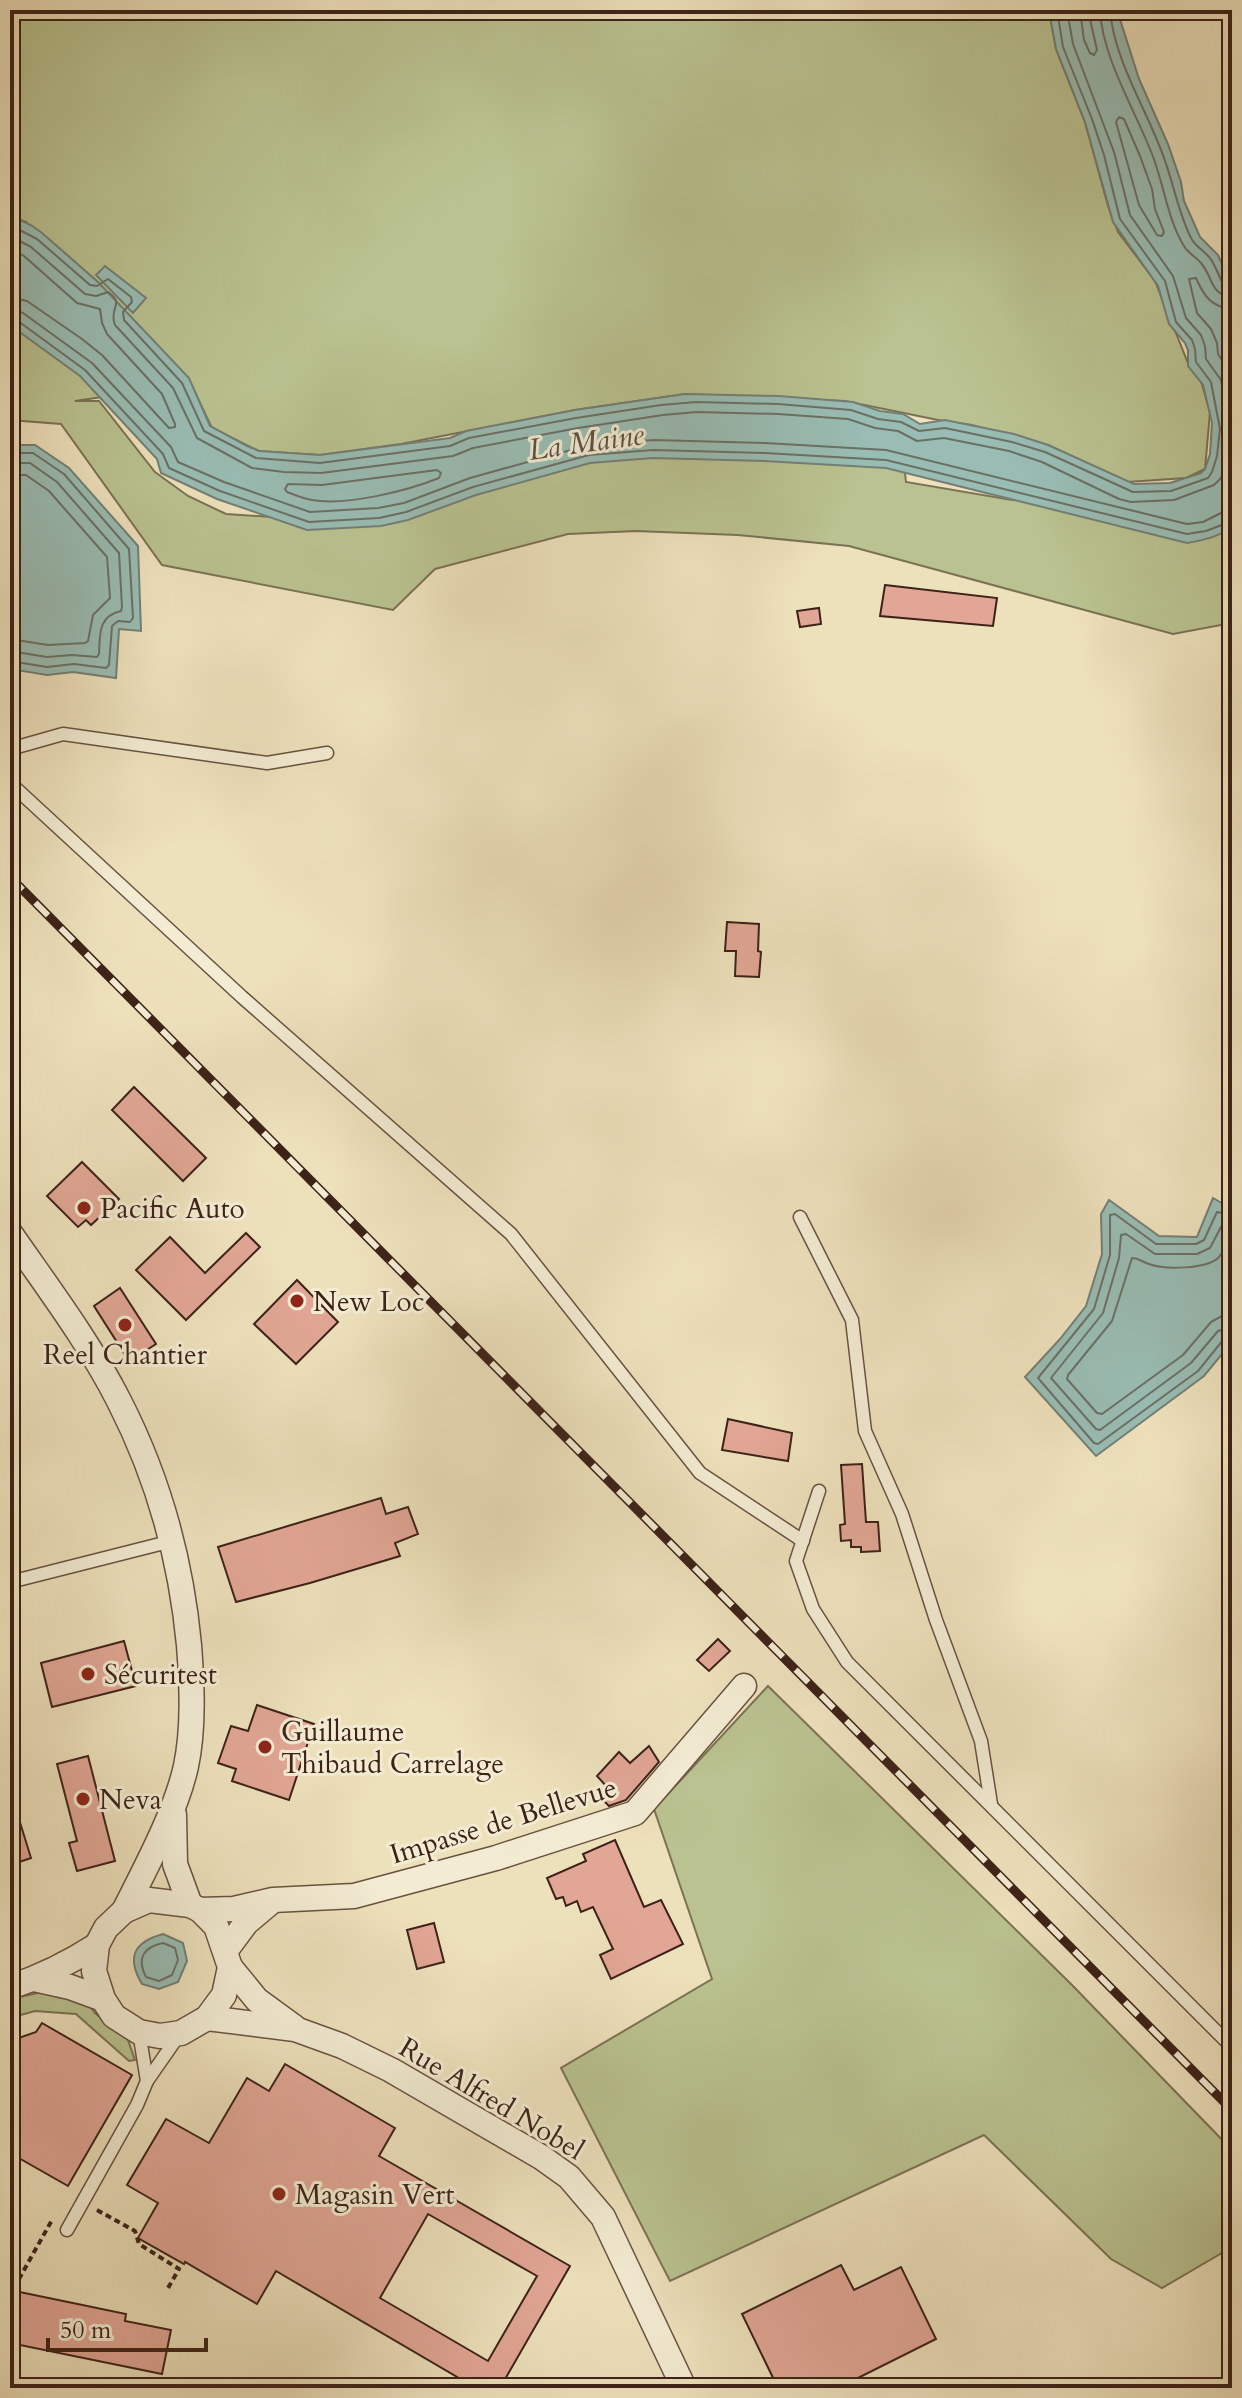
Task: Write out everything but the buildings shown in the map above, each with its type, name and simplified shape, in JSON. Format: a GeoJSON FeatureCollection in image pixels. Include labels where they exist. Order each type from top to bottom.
{"type":"FeatureCollection","features":[{"type":"Feature","properties":{"kind":"street"},"geometry":{"type":"LineString","coordinates":[[10,1233],[65,1312],[118,1398],[148,1465],[172,1541],[180,1579],[191,1675],[186,1765],[174,1804],[124,1911]]}},
{"type":"Feature","properties":{"kind":"street","name":"Impasse de Bellevue"},"geometry":{"type":"LineString","coordinates":[[195,1908],[234,1909],[273,1900],[354,1896],[496,1858],[635,1813],[744,1686]]}},
{"type":"Feature","properties":{"kind":"street"},"geometry":{"type":"LineString","coordinates":[[174,1804],[175,1864],[195,1908],[216,1926],[228,1958],[257,2000],[295,2029]]}},
{"type":"Feature","properties":{"kind":"street"},"geometry":{"type":"LineString","coordinates":[[195,1908],[149,1900],[124,1911],[106,1928],[97,1945],[94,1971],[103,1999],[114,2016],[139,2032],[160,2036],[181,2033],[207,2018],[224,1995],[228,1958],[246,1923],[273,1900]]}},
{"type":"Feature","properties":{"kind":"street"},"geometry":{"type":"LineString","coordinates":[[10,1987],[72,1961],[97,1945]]}},
{"type":"Feature","properties":{"kind":"street"},"geometry":{"type":"LineString","coordinates":[[34,1979],[103,1999]]}},
{"type":"Feature","properties":{"kind":"street"},"geometry":{"type":"LineString","coordinates":[[207,2018],[295,2029]]}},
{"type":"Feature","properties":{"kind":"street","name":"Rue Alfred Nobel"},"geometry":{"type":"LineString","coordinates":[[295,2029],[342,2046],[391,2070],[541,2157],[569,2177],[603,2217],[684,2388]]}},
{"type":"Feature","properties":{"kind":"lane"},"geometry":{"type":"LineString","coordinates":[[10,749],[63,734],[267,763],[327,753]]}},
{"type":"Feature","properties":{"kind":"lane"},"geometry":{"type":"LineString","coordinates":[[10,783],[242,997],[511,1234],[700,1473],[803,1541]]}},
{"type":"Feature","properties":{"kind":"lane"},"geometry":{"type":"LineString","coordinates":[[800,1217],[852,1320],[865,1431],[902,1514],[936,1620],[981,1741],[991,1804]]}},
{"type":"Feature","properties":{"kind":"lane"},"geometry":{"type":"LineString","coordinates":[[819,1491],[796,1561],[813,1609],[847,1662],[1232,2047]]}},
{"type":"Feature","properties":{"kind":"lane"},"geometry":{"type":"LineString","coordinates":[[10,1582],[172,1541]]}},
{"type":"Feature","properties":{"kind":"lane"},"geometry":{"type":"LineString","coordinates":[[139,2032],[147,2081]]}},
{"type":"Feature","properties":{"kind":"lane"},"geometry":{"type":"LineString","coordinates":[[67,2230],[137,2105],[147,2081],[181,2033]]}},
{"type":"Feature","properties":{"kind":"path"},"geometry":{"type":"LineString","coordinates":[[83,2202],[135,2231],[139,2244],[179,2269],[168,2288]]}},
{"type":"Feature","properties":{"kind":"green space"},"geometry":{"type":"Polygon","coordinates":[[[10,10],[1049,10],[1056,49],[1085,122],[1118,232],[1155,281],[1190,368],[1201,381],[1210,412],[1205,469],[1186,478],[1127,482],[1048,445],[972,425],[845,401],[685,394],[575,410],[401,444],[320,455],[259,451],[212,428],[191,384],[75,401],[99,401],[155,472],[188,496],[226,514],[317,520],[630,448],[903,456],[906,482],[1012,500],[1041,487],[1232,500],[1232,623],[1173,634],[849,546],[738,535],[636,531],[568,534],[435,569],[393,610],[162,565],[61,424],[10,420],[10,233],[26,222],[10,216],[10,10]]]}},
{"type":"Feature","properties":{"kind":"green space"},"geometry":{"type":"Polygon","coordinates":[[[768,1686],[1072,1985],[1232,2150],[1232,2247],[1162,2288],[1111,2259],[984,2135],[670,2281],[561,2068],[712,1979],[654,1809],[768,1686]]]}},
{"type":"Feature","properties":{"kind":"green space"},"geometry":{"type":"Polygon","coordinates":[[[47,1991],[83,1997],[95,2013],[128,2040],[135,2060],[129,2061],[76,2014],[35,2011],[10,2018],[10,1999],[47,1991]]]}},
{"type":"Feature","properties":{"kind":"water","name":"La Maine"},"geometry":{"type":"Polygon","coordinates":[[[1049,10],[1117,10],[1139,79],[1168,144],[1184,201],[1200,237],[1218,255],[1232,286],[1232,527],[1211,538],[1187,543],[886,468],[653,458],[590,463],[381,526],[307,530],[217,499],[161,473],[157,459],[80,376],[10,325],[10,216],[42,233],[98,282],[189,378],[210,426],[259,451],[320,455],[450,438],[466,431],[575,410],[685,394],[779,396],[853,402],[880,411],[903,414],[920,424],[945,420],[1014,434],[1048,445],[1134,484],[1170,483],[1205,469],[1210,454],[1212,423],[1203,385],[1188,366],[1188,350],[1169,324],[1158,286],[1113,222],[1085,122],[1056,49],[1049,10]]]}},
{"type":"Feature","properties":{"kind":"water"},"geometry":{"type":"Polygon","coordinates":[[[105,266],[146,298],[133,313],[96,275],[105,266]]]}},
{"type":"Feature","properties":{"kind":"water"},"geometry":{"type":"Polygon","coordinates":[[[10,445],[35,445],[69,468],[138,546],[141,631],[119,629],[116,678],[73,672],[47,675],[10,669],[10,445]]]}},
{"type":"Feature","properties":{"kind":"water"},"geometry":{"type":"Polygon","coordinates":[[[1213,1198],[1232,1209],[1232,1342],[1204,1376],[1096,1456],[1025,1377],[1086,1306],[1102,1254],[1101,1214],[1109,1200],[1159,1236],[1197,1237],[1213,1198]]]}},
{"type":"Feature","properties":{"kind":"water"},"geometry":{"type":"Polygon","coordinates":[[[163,1934],[183,1943],[187,1961],[178,1982],[159,1989],[142,1984],[134,1958],[145,1941],[163,1934]]]}},
{"type":"Feature","properties":{"kind":"railway"},"geometry":{"type":"LineString","coordinates":[[10,877],[1232,2110]]}},
{"type":"Feature","properties":{"kind":"place","name":"Pacific Auto"},"geometry":{"type":"Point","coordinates":[84,1208]}},
{"type":"Feature","properties":{"kind":"place","name":"New Loc"},"geometry":{"type":"Point","coordinates":[297,1301]}},
{"type":"Feature","properties":{"kind":"place","name":"Reel Chantier"},"geometry":{"type":"Point","coordinates":[125,1325]}},
{"type":"Feature","properties":{"kind":"place","name":"Sécuritest"},"geometry":{"type":"Point","coordinates":[88,1674]}},
{"type":"Feature","properties":{"kind":"place","name":"Guillaume Thibaud Carrelage"},"geometry":{"type":"Point","coordinates":[265,1747]}},
{"type":"Feature","properties":{"kind":"place","name":"Neva"},"geometry":{"type":"Point","coordinates":[83,1799]}},
{"type":"Feature","properties":{"kind":"place","name":"Magasin Vert"},"geometry":{"type":"Point","coordinates":[279,2194]}}]}
